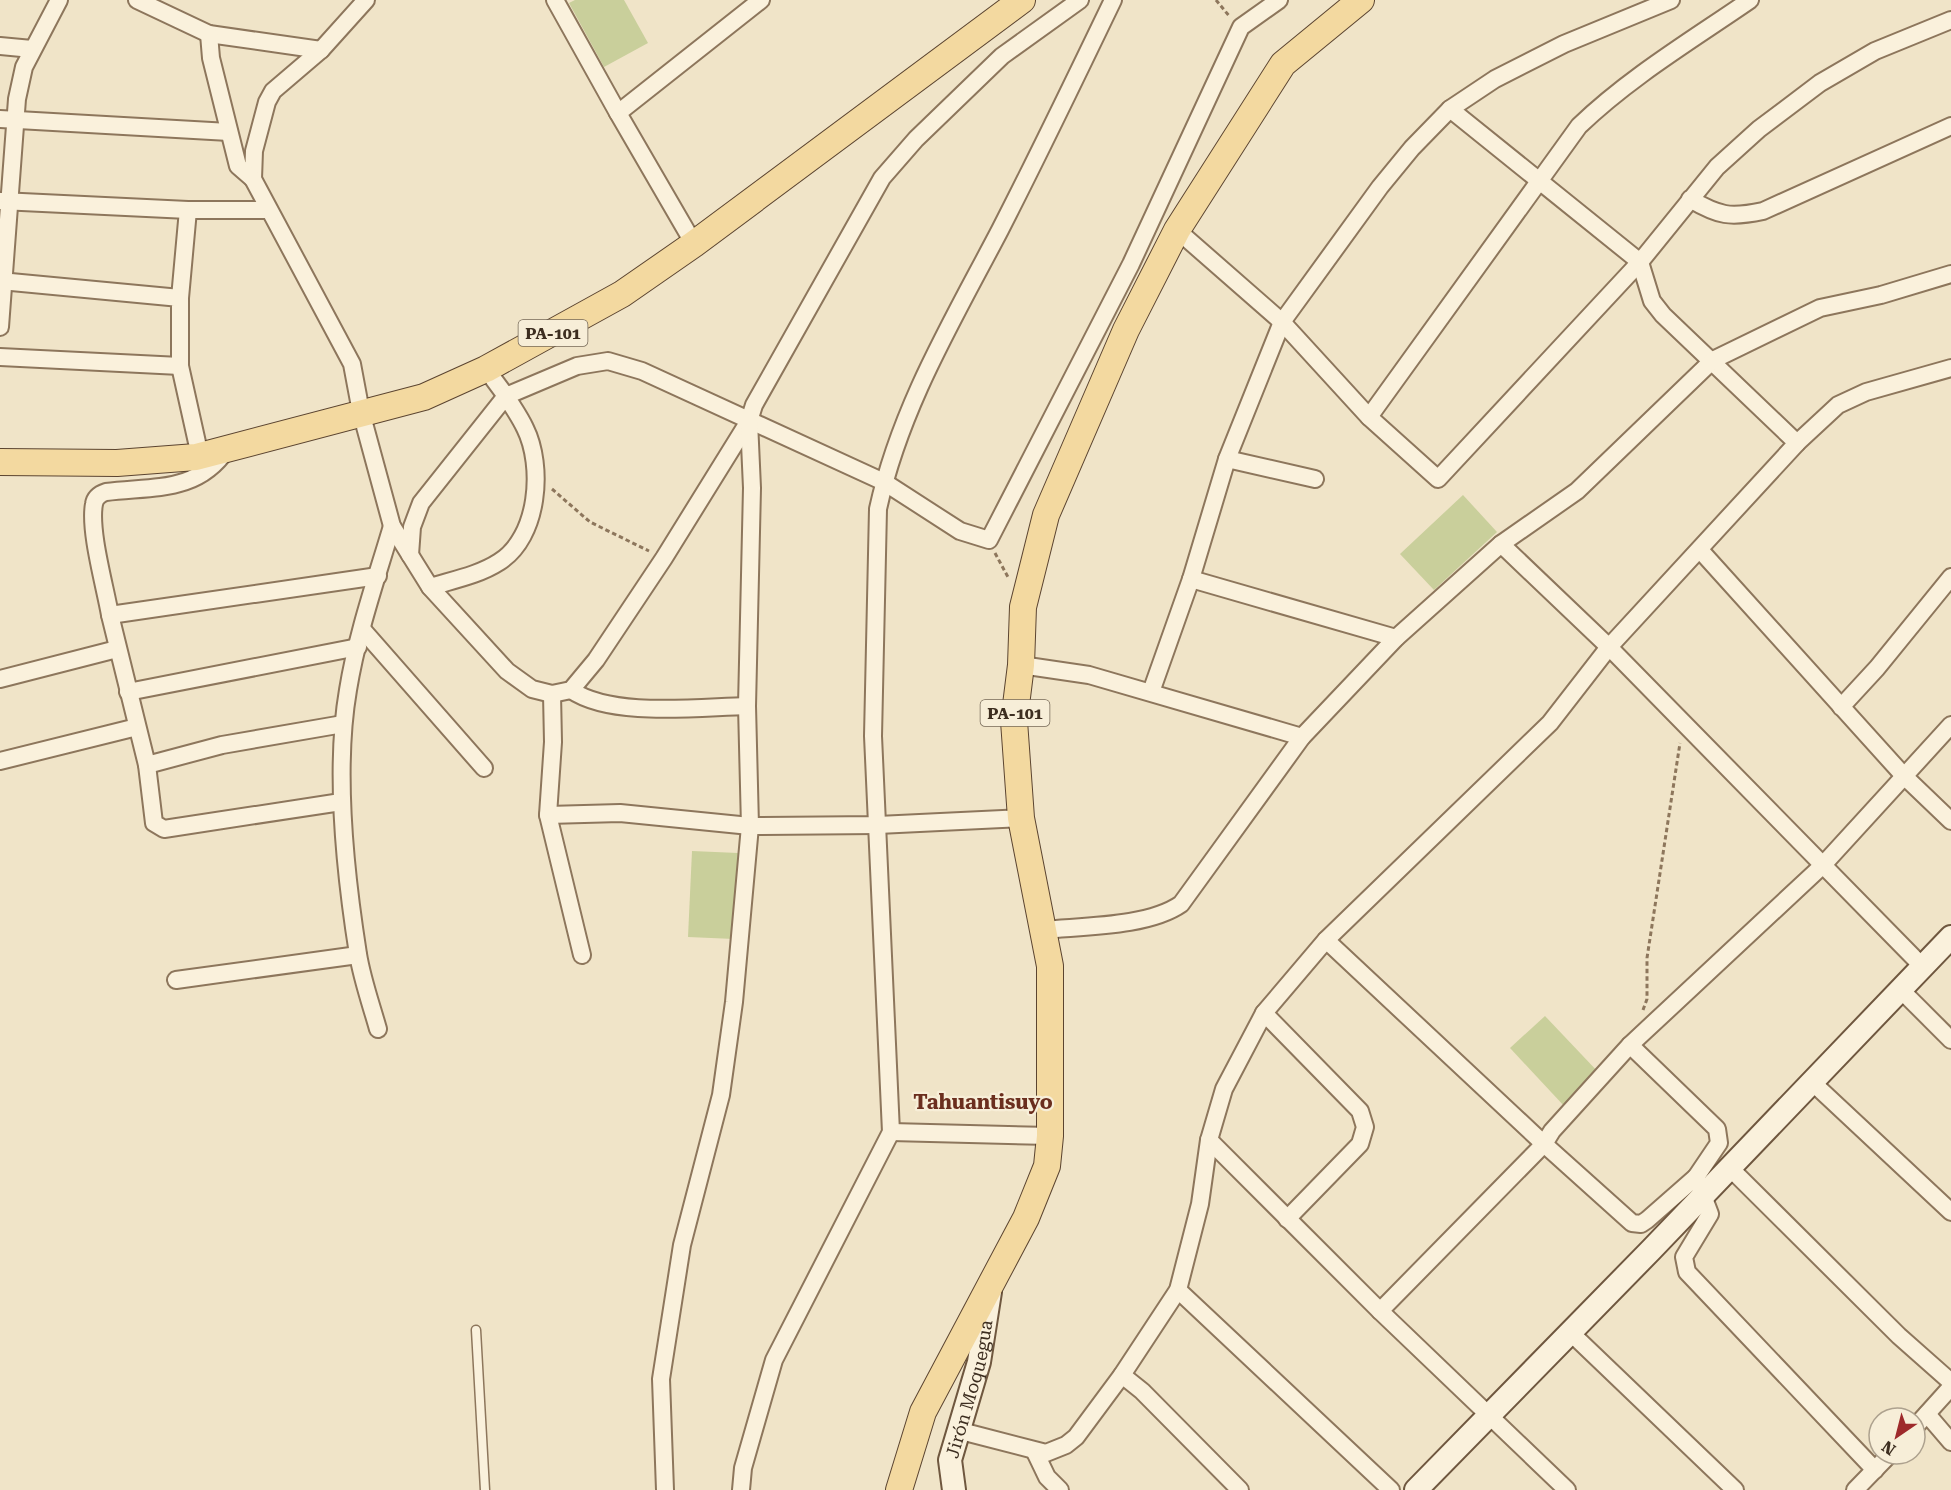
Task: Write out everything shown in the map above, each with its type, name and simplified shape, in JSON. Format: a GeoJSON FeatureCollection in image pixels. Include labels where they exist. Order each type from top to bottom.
{"type":"FeatureCollection","features":[{"type":"Feature","properties":{"kind":"main road","name":"PA-101"},"geometry":{"type":"LineString","coordinates":[[0,462],[117,463],[200,456],[424,397],[486,369],[622,294],[694,244],[1022,0]]}},
{"type":"Feature","properties":{"kind":"main road","name":"PA-101"},"geometry":{"type":"LineString","coordinates":[[899,1490],[923,1412],[1026,1218],[1047,1166],[1050,1137],[1050,966],[1021,818],[1014,721],[1021,664],[1023,608],[1047,515],[1126,330],[1177,230],[1283,64],[1361,0]]}},
{"type":"Feature","properties":{"kind":"street"},"geometry":{"type":"LineString","coordinates":[[0,327],[8,120],[17,99],[24,67],[59,0]]}},
{"type":"Feature","properties":{"kind":"street"},"geometry":{"type":"LineString","coordinates":[[137,0],[209,34],[321,50]]}},
{"type":"Feature","properties":{"kind":"street"},"geometry":{"type":"LineString","coordinates":[[253,180],[254,151],[267,102],[284,81],[321,50],[366,0]]}},
{"type":"Feature","properties":{"kind":"street"},"geometry":{"type":"LineString","coordinates":[[555,0],[694,244]]}},
{"type":"Feature","properties":{"kind":"street"},"geometry":{"type":"LineString","coordinates":[[618,113],[761,0]]}},
{"type":"Feature","properties":{"kind":"street"},"geometry":{"type":"LineString","coordinates":[[209,34],[212,58],[238,166],[253,180],[352,364],[361,412],[392,526],[430,586],[507,671],[532,689],[552,694],[571,690],[596,660],[664,558],[749,422],[754,405],[882,178],[916,139],[1002,56],[1080,0]]}},
{"type":"Feature","properties":{"kind":"street"},"geometry":{"type":"LineString","coordinates":[[741,1490],[743,1468],[774,1360],[891,1132],[873,736],[878,509],[884,482],[904,419],[924,375],[1025,181],[1113,0]]}},
{"type":"Feature","properties":{"kind":"street"},"geometry":{"type":"LineString","coordinates":[[410,555],[412,527],[421,503],[506,396],[578,366],[608,361],[642,371],[884,482],[960,531],[989,540],[1131,264],[1241,27],[1279,0]]}},
{"type":"Feature","properties":{"kind":"street"},"geometry":{"type":"LineString","coordinates":[[1151,692],[1191,579],[1227,459],[1282,322],[1380,187],[1412,148],[1450,109],[1496,79],[1564,44],[1671,0]]}},
{"type":"Feature","properties":{"kind":"street"},"geometry":{"type":"LineString","coordinates":[[1369,417],[1541,182],[1579,126],[1606,100],[1750,0]]}},
{"type":"Feature","properties":{"kind":"street"},"geometry":{"type":"LineString","coordinates":[[1177,230],[1282,322],[1369,417],[1438,479],[1640,262],[1717,167],[1759,129],[1820,83],[1875,51],[1951,20]]}},
{"type":"Feature","properties":{"kind":"street"},"geometry":{"type":"LineString","coordinates":[[0,46],[32,49]]}},
{"type":"Feature","properties":{"kind":"street"},"geometry":{"type":"LineString","coordinates":[[1450,109],[1640,262],[1652,301],[1663,315],[1713,360],[1797,443]]}},
{"type":"Feature","properties":{"kind":"street"},"geometry":{"type":"LineString","coordinates":[[8,120],[229,132]]}},
{"type":"Feature","properties":{"kind":"street"},"geometry":{"type":"LineString","coordinates":[[1690,199],[1714,212],[1736,217],[1763,211],[1951,126]]}},
{"type":"Feature","properties":{"kind":"street"},"geometry":{"type":"LineString","coordinates":[[5,202],[188,210],[268,210]]}},
{"type":"Feature","properties":{"kind":"street"},"geometry":{"type":"LineString","coordinates":[[188,210],[180,297],[180,366],[200,456]]}},
{"type":"Feature","properties":{"kind":"street"},"geometry":{"type":"LineString","coordinates":[[1043,930],[1146,919],[1168,914],[1181,904],[1302,738],[1396,638],[1501,544],[1578,491],[1713,360],[1820,308],[1881,296],[1951,274]]}},
{"type":"Feature","properties":{"kind":"street"},"geometry":{"type":"LineString","coordinates":[[2,282],[180,297]]}},
{"type":"Feature","properties":{"kind":"street"},"geometry":{"type":"LineString","coordinates":[[0,357],[180,366]]}},
{"type":"Feature","properties":{"kind":"street"},"geometry":{"type":"LineString","coordinates":[[957,1430],[1046,1453],[1056,1450],[1076,1437],[1122,1375],[1178,1290],[1200,1204],[1209,1140],[1224,1089],[1264,1013],[1326,940],[1550,723],[1609,647],[1797,443],[1838,405],[1866,392],[1951,368]]}},
{"type":"Feature","properties":{"kind":"street"},"geometry":{"type":"LineString","coordinates":[[430,586],[476,572],[501,561],[528,524],[536,496],[535,468],[526,429],[486,369]]}},
{"type":"Feature","properties":{"kind":"street"},"geometry":{"type":"LineString","coordinates":[[665,1490],[661,1379],[682,1245],[721,1095],[734,1002],[750,826],[747,706],[752,488],[749,422]]}},
{"type":"Feature","properties":{"kind":"street"},"geometry":{"type":"LineString","coordinates":[[227,449],[215,467],[188,482],[106,492],[96,497],[93,503],[94,527],[110,615],[147,765],[154,823],[164,830],[341,802]]}},
{"type":"Feature","properties":{"kind":"street"},"geometry":{"type":"LineString","coordinates":[[1227,459],[1315,479]]}},
{"type":"Feature","properties":{"kind":"street"},"geometry":{"type":"LineString","coordinates":[[378,1029],[358,955],[341,802],[343,724],[362,629],[392,526]]}},
{"type":"Feature","properties":{"kind":"street"},"geometry":{"type":"LineString","coordinates":[[1501,544],[1609,647],[1683,726],[1923,967]]}},
{"type":"Feature","properties":{"kind":"street"},"geometry":{"type":"LineString","coordinates":[[1700,550],[1904,776],[1951,821]]}},
{"type":"Feature","properties":{"kind":"street"},"geometry":{"type":"LineString","coordinates":[[110,615],[378,576]]}},
{"type":"Feature","properties":{"kind":"street"},"geometry":{"type":"LineString","coordinates":[[1841,707],[1877,668],[1951,577]]}},
{"type":"Feature","properties":{"kind":"street"},"geometry":{"type":"LineString","coordinates":[[1191,579],[1396,638]]}},
{"type":"Feature","properties":{"kind":"street"},"geometry":{"type":"LineString","coordinates":[[362,629],[484,768]]}},
{"type":"Feature","properties":{"kind":"street"},"geometry":{"type":"LineString","coordinates":[[128,692],[358,647]]}},
{"type":"Feature","properties":{"kind":"street"},"geometry":{"type":"LineString","coordinates":[[0,679],[117,648]]}},
{"type":"Feature","properties":{"kind":"street"},"geometry":{"type":"LineString","coordinates":[[1021,664],[1089,675],[1151,692],[1200,710],[1302,738]]}},
{"type":"Feature","properties":{"kind":"street"},"geometry":{"type":"LineString","coordinates":[[571,690],[593,702],[622,708],[747,706]]}},
{"type":"Feature","properties":{"kind":"street"},"geometry":{"type":"LineString","coordinates":[[552,694],[553,742],[548,815],[582,955]]}},
{"type":"Feature","properties":{"kind":"street"},"geometry":{"type":"LineString","coordinates":[[147,765],[222,745],[343,724]]}},
{"type":"Feature","properties":{"kind":"street"},"geometry":{"type":"LineString","coordinates":[[1380,1311],[1544,1144],[1552,1131],[1630,1045],[1822,866],[1951,725]]}},
{"type":"Feature","properties":{"kind":"street"},"geometry":{"type":"LineString","coordinates":[[0,761],[137,727]]}},
{"type":"Feature","properties":{"kind":"street"},"geometry":{"type":"LineString","coordinates":[[548,815],[620,813],[750,826],[878,825],[1021,818]]}},
{"type":"Feature","properties":{"kind":"street"},"geometry":{"type":"LineString","coordinates":[[1326,940],[1544,1144],[1632,1223],[1637,1224],[1647,1220],[1729,1167],[1951,937]]}},
{"type":"Feature","properties":{"kind":"street"},"geometry":{"type":"LineString","coordinates":[[176,980],[358,955]]}},
{"type":"Feature","properties":{"kind":"street"},"geometry":{"type":"LineString","coordinates":[[1901,990],[1951,1040]]}},
{"type":"Feature","properties":{"kind":"street"},"geometry":{"type":"LineString","coordinates":[[1264,1013],[1360,1111],[1365,1127],[1360,1144],[1287,1219]]}},
{"type":"Feature","properties":{"kind":"street"},"geometry":{"type":"LineString","coordinates":[[1416,1490],[1570,1332],[1700,1186],[1719,1143],[1717,1129],[1630,1045]]}},
{"type":"Feature","properties":{"kind":"street"},"geometry":{"type":"LineString","coordinates":[[1812,1082],[1951,1212]]}},
{"type":"Feature","properties":{"kind":"street"},"geometry":{"type":"LineString","coordinates":[[891,1132],[1050,1137]]}},
{"type":"Feature","properties":{"kind":"street"},"geometry":{"type":"LineString","coordinates":[[1209,1140],[1380,1311],[1567,1490]]}},
{"type":"Feature","properties":{"kind":"street"},"geometry":{"type":"LineString","coordinates":[[1729,1167],[1899,1336],[1951,1382]]}},
{"type":"Feature","properties":{"kind":"street"},"geometry":{"type":"LineString","coordinates":[[1700,1186],[1710,1214],[1684,1257],[1687,1272],[1875,1470]]}},
{"type":"Feature","properties":{"kind":"street","name":"Jirón Moquegua"},"geometry":{"type":"LineString","coordinates":[[954,1490],[950,1460],[957,1430],[979,1362],[991,1287]]}},
{"type":"Feature","properties":{"kind":"street"},"geometry":{"type":"LineString","coordinates":[[1178,1290],[1391,1490]]}},
{"type":"Feature","properties":{"kind":"street"},"geometry":{"type":"LineString","coordinates":[[1570,1332],[1735,1490]]}},
{"type":"Feature","properties":{"kind":"street"},"geometry":{"type":"LineString","coordinates":[[1122,1375],[1142,1391],[1240,1490]]}},
{"type":"Feature","properties":{"kind":"street"},"geometry":{"type":"LineString","coordinates":[[1951,1387],[1928,1414],[1951,1442]]}},
{"type":"Feature","properties":{"kind":"street"},"geometry":{"type":"LineString","coordinates":[[1035,1452],[1047,1477],[1060,1490]]}},
{"type":"Feature","properties":{"kind":"street"},"geometry":{"type":"LineString","coordinates":[[1855,1490],[1879,1466]]}},
{"type":"Feature","properties":{"kind":"lane"},"geometry":{"type":"LineString","coordinates":[[476,1330],[485,1490]]}},
{"type":"Feature","properties":{"kind":"path"},"geometry":{"type":"LineString","coordinates":[[535,468],[562,500],[590,522],[664,558]]}},
{"type":"Feature","properties":{"kind":"path"},"geometry":{"type":"LineString","coordinates":[[989,540],[1023,608]]}},
{"type":"Feature","properties":{"kind":"path"},"geometry":{"type":"LineString","coordinates":[[1630,1045],[1647,999],[1647,958],[1683,726]]}},
{"type":"Feature","properties":{"kind":"green space"},"geometry":{"type":"Polygon","coordinates":[[[575,0],[624,0],[648,43],[604,67],[569,3],[575,0]]]}},
{"type":"Feature","properties":{"kind":"green space"},"geometry":{"type":"Polygon","coordinates":[[[1463,495],[1497,532],[1434,590],[1400,554],[1463,495]]]}},
{"type":"Feature","properties":{"kind":"green space"},"geometry":{"type":"Polygon","coordinates":[[[692,851],[738,853],[734,939],[688,937],[692,851]]]}},
{"type":"Feature","properties":{"kind":"green space"},"geometry":{"type":"Polygon","coordinates":[[[1545,1016],[1600,1074],[1565,1107],[1510,1048],[1545,1016]]]}},
{"type":"Feature","properties":{"kind":"district","name":"Tahuantisuyo"},"geometry":{"type":"Point","coordinates":[983,1102]}}]}
